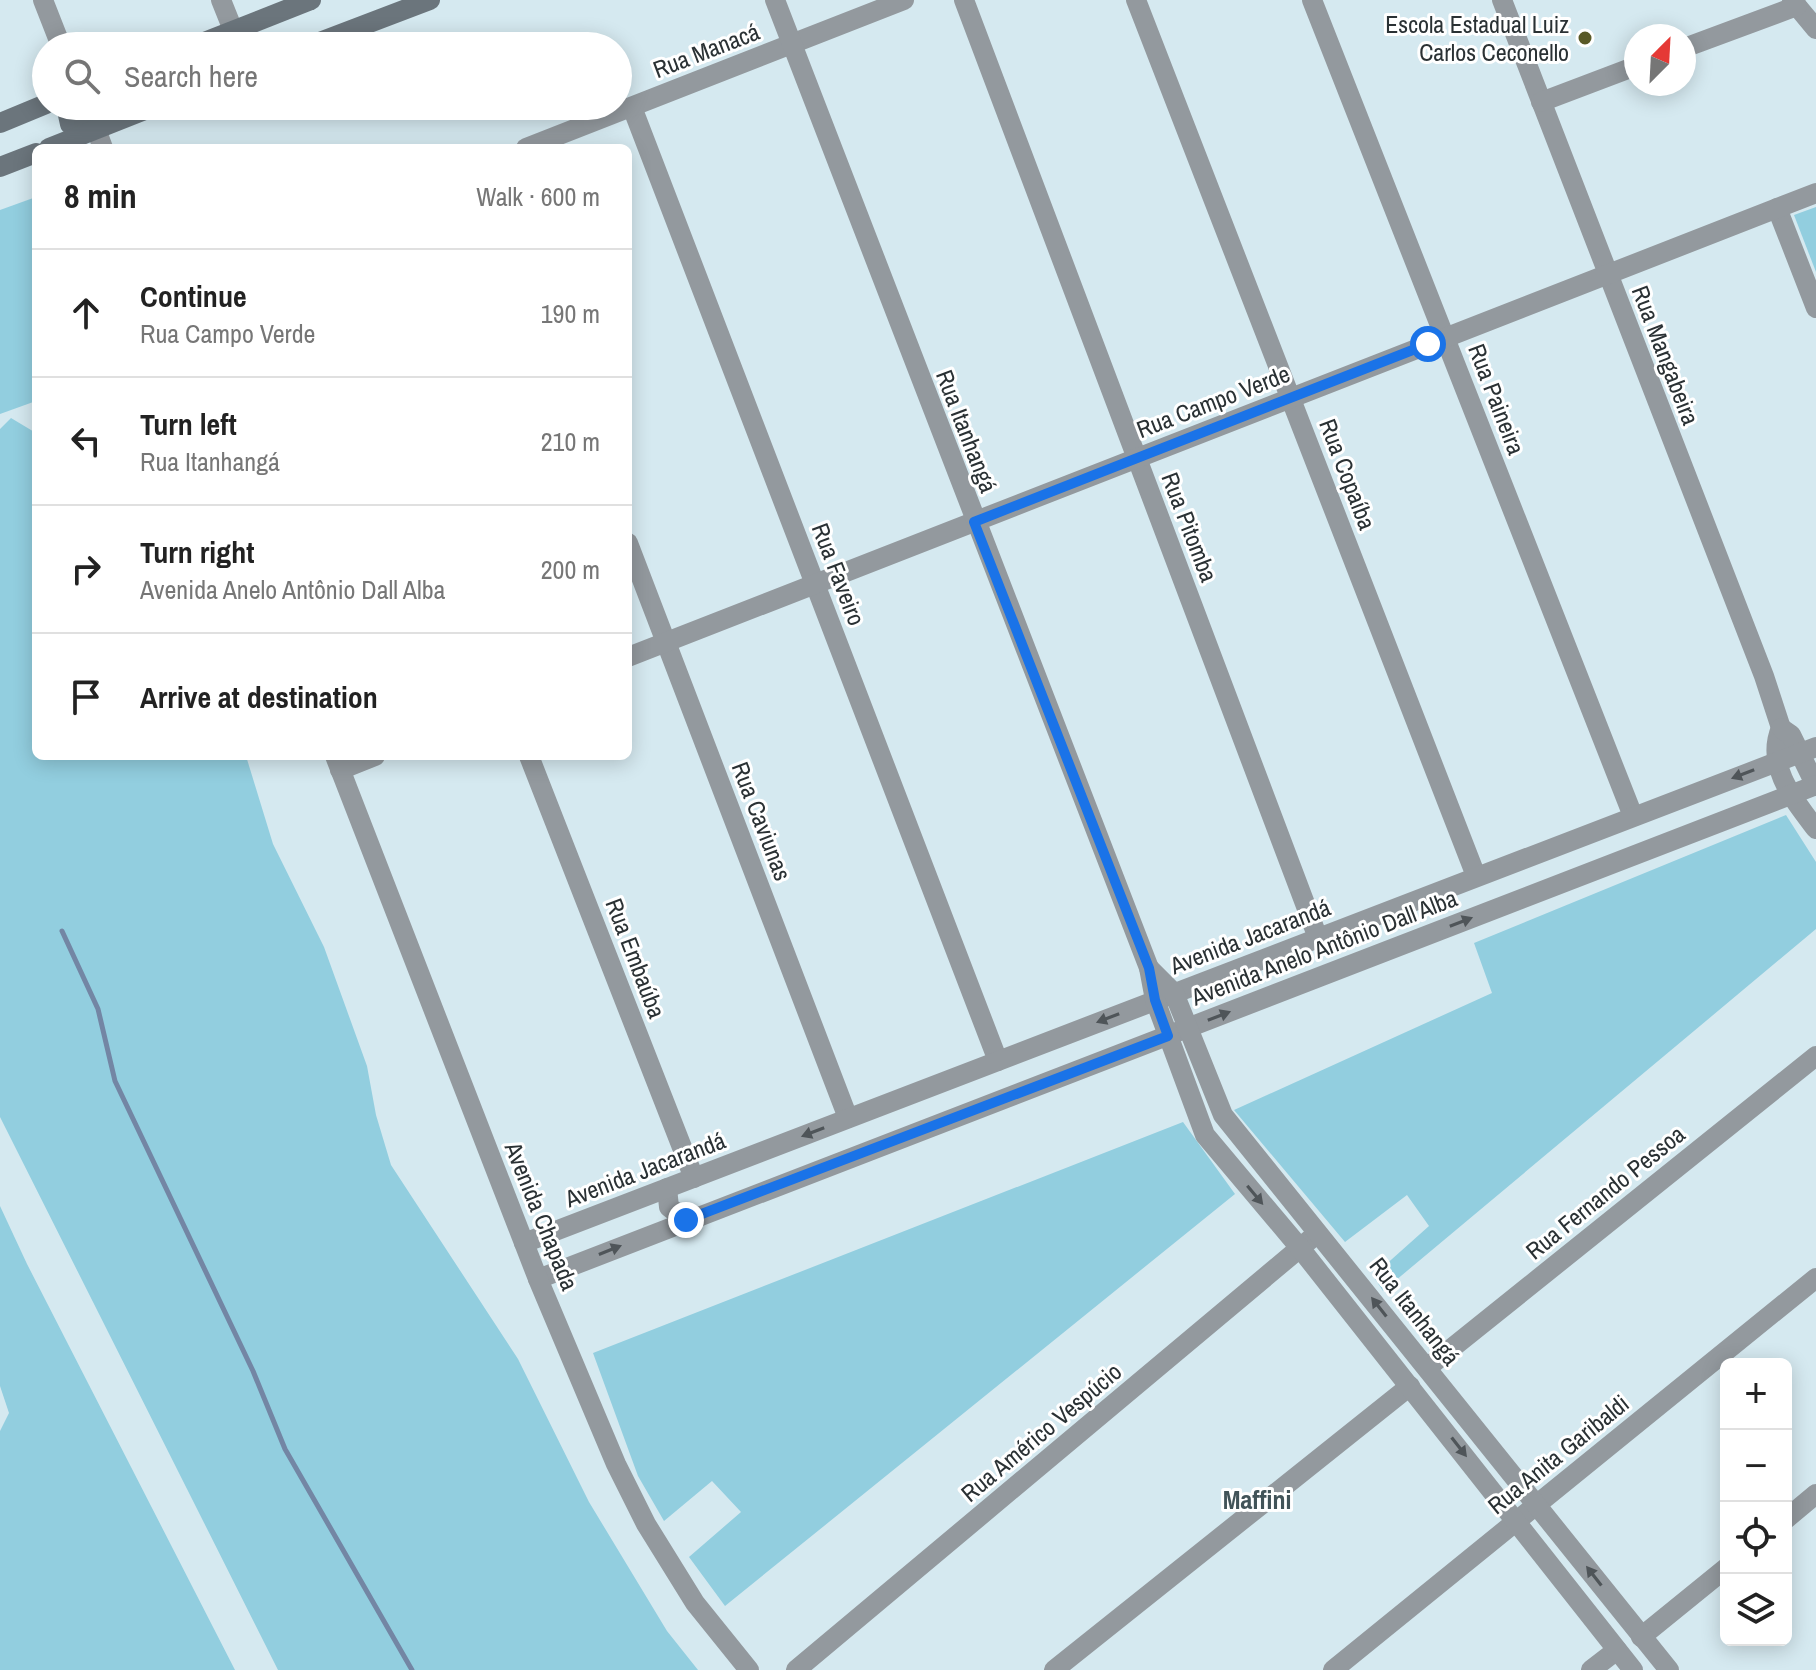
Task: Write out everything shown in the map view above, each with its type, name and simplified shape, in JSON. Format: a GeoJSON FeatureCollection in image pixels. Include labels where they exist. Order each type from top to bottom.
{"type":"FeatureCollection","features":[{"type":"Feature","properties":{"kind":"main road"},"geometry":{"type":"LineString","coordinates":[[228,32],[311,0]]}},
{"type":"Feature","properties":{"kind":"main road"},"geometry":{"type":"LineString","coordinates":[[347,32],[430,0]]}},
{"type":"Feature","properties":{"kind":"main road"},"geometry":{"type":"LineString","coordinates":[[0,123],[32,110]]}},
{"type":"Feature","properties":{"kind":"main road"},"geometry":{"type":"LineString","coordinates":[[69,120],[76,128],[100,138]]}},
{"type":"Feature","properties":{"kind":"main road"},"geometry":{"type":"LineString","coordinates":[[69,144],[100,138],[131,120]]}},
{"type":"Feature","properties":{"kind":"main road"},"geometry":{"type":"LineString","coordinates":[[0,167],[32,155]]}},
{"type":"Feature","properties":{"kind":"street"},"geometry":{"type":"LineString","coordinates":[[43,0],[56,32]]}},
{"type":"Feature","properties":{"kind":"street"},"geometry":{"type":"LineString","coordinates":[[221,0],[233,30]]}},
{"type":"Feature","properties":{"kind":"street","name":"Rua Itanhangá"},"geometry":{"type":"LineString","coordinates":[[775,0],[974,522],[1149,968],[1164,996],[1205,1135],[1300,1248],[1633,1670]]}},
{"type":"Feature","properties":{"kind":"street","name":"Rua Manacá"},"geometry":{"type":"LineString","coordinates":[[632,107],[904,0]]}},
{"type":"Feature","properties":{"kind":"street","name":"Rua Pitomba"},"geometry":{"type":"LineString","coordinates":[[964,0],[1318,938]]}},
{"type":"Feature","properties":{"kind":"street","name":"Rua Copaíba"},"geometry":{"type":"LineString","coordinates":[[1136,0],[1476,876]]}},
{"type":"Feature","properties":{"kind":"street","name":"Rua Paineira"},"geometry":{"type":"LineString","coordinates":[[1312,0],[1633,816]]}},
{"type":"Feature","properties":{"kind":"street","name":"Rua Mangabeira"},"geometry":{"type":"LineString","coordinates":[[1502,0],[1764,676],[1781,728]]}},
{"type":"Feature","properties":{"kind":"street"},"geometry":{"type":"LineString","coordinates":[[1696,43],[1795,3],[1816,29]]}},
{"type":"Feature","properties":{"kind":"street"},"geometry":{"type":"LineString","coordinates":[[1541,102],[1624,71]]}},
{"type":"Feature","properties":{"kind":"street","name":"Rua Faveiro"},"geometry":{"type":"LineString","coordinates":[[632,107],[998,1061]]}},
{"type":"Feature","properties":{"kind":"street","name":"Rua Manacá"},"geometry":{"type":"LineString","coordinates":[[536,144],[598,120]]}},
{"type":"Feature","properties":{"kind":"street","name":"Rua Campo Verde"},"geometry":{"type":"LineString","coordinates":[[632,655],[1816,193]]}},
{"type":"Feature","properties":{"kind":"street"},"geometry":{"type":"LineString","coordinates":[[1777,208],[1816,308]]}},
{"type":"Feature","properties":{"kind":"street","name":"Rua Caviunas"},"geometry":{"type":"LineString","coordinates":[[632,553],[848,1118]]}},
{"type":"Feature","properties":{"kind":"street"},"geometry":{"type":"LineString","coordinates":[[1813,825],[1791,795],[1775,762],[1781,728],[1808,750],[1816,786]]}},
{"type":"Feature","properties":{"kind":"street","name":"Avenida Jacarandá"},"geometry":{"type":"LineString","coordinates":[[524,1243],[1808,750]]}},
{"type":"Feature","properties":{"kind":"street","name":"Rua Embaúba"},"geometry":{"type":"LineString","coordinates":[[531,760],[694,1178]]}},
{"type":"Feature","properties":{"kind":"street","name":"Avenida Chapada"},"geometry":{"type":"LineString","coordinates":[[338,763],[538,1279],[616,1464],[646,1524],[695,1603],[749,1670]]}},
{"type":"Feature","properties":{"kind":"street","name":"Avenida Anelo Antônio Dall Alba"},"geometry":{"type":"LineString","coordinates":[[538,1279],[1816,786]]}},
{"type":"Feature","properties":{"kind":"street","name":"Rua Itanhangá"},"geometry":{"type":"LineString","coordinates":[[1177,1032],[1223,1115],[1669,1670]]}},
{"type":"Feature","properties":{"kind":"street","name":"Rua Fernando Pessoa"},"geometry":{"type":"LineString","coordinates":[[1427,1368],[1816,1056]]}},
{"type":"Feature","properties":{"kind":"street"},"geometry":{"type":"LineString","coordinates":[[667,1188],[669,1207],[686,1220]]}},
{"type":"Feature","properties":{"kind":"street","name":"Rua Américo Vespúcio"},"geometry":{"type":"LineString","coordinates":[[796,1670],[1319,1231]]}},
{"type":"Feature","properties":{"kind":"street","name":"Rua Anita Garibaldi"},"geometry":{"type":"LineString","coordinates":[[1333,1670],[1816,1278]]}},
{"type":"Feature","properties":{"kind":"street"},"geometry":{"type":"LineString","coordinates":[[1054,1670],[1410,1386]]}},
{"type":"Feature","properties":{"kind":"street"},"geometry":{"type":"LineString","coordinates":[[1792,1514],[1816,1494]]}},
{"type":"Feature","properties":{"kind":"street"},"geometry":{"type":"LineString","coordinates":[[1641,1637],[1720,1573]]}},
{"type":"Feature","properties":{"kind":"street"},"geometry":{"type":"LineString","coordinates":[[1591,1670],[1617,1650]]}},
{"type":"Feature","properties":{"kind":"shaded area"},"geometry":{"type":"Polygon","coordinates":[[[32,198],[32,402],[0,414],[0,210],[32,198]]]}},
{"type":"Feature","properties":{"kind":"shaded area"},"geometry":{"type":"Polygon","coordinates":[[[1816,207],[1816,272],[1794,215],[1816,207]]]}},
{"type":"Feature","properties":{"kind":"shaded area"},"geometry":{"type":"Polygon","coordinates":[[[11,418],[32,431],[32,760],[247,760],[273,844],[324,947],[367,1066],[376,1115],[391,1165],[518,1359],[589,1502],[667,1631],[698,1670],[278,1670],[0,1117],[0,429],[11,418]]]}},
{"type":"Feature","properties":{"kind":"shaded area"},"geometry":{"type":"Polygon","coordinates":[[[1786,815],[1816,862],[1816,929],[1383,1291],[1373,1276],[1429,1226],[1407,1195],[1345,1242],[1234,1110],[1492,993],[1474,943],[1786,815]]]}},
{"type":"Feature","properties":{"kind":"shaded area"},"geometry":{"type":"Polygon","coordinates":[[[1183,1122],[1235,1194],[725,1606],[689,1557],[741,1512],[712,1481],[664,1521],[638,1476],[593,1353],[1183,1122]]]}},
{"type":"Feature","properties":{"kind":"shaded area"},"geometry":{"type":"Polygon","coordinates":[[[0,1206],[235,1670],[0,1670],[0,1431],[9,1413],[0,1386],[0,1206]]]}},
{"type":"Feature","properties":{"kind":"waterway"},"geometry":{"type":"LineString","coordinates":[[62,931],[98,1009],[115,1081],[253,1371],[285,1449],[412,1670]]}},
{"type":"Feature","properties":{"kind":"place","name":"Escola Estadual Luiz Carlos Ceconello"},"geometry":{"type":"Point","coordinates":[1585,38]}},
{"type":"Feature","properties":{"kind":"district","name":"Maffini"},"geometry":{"type":"Point","coordinates":[1257,1499]}},
{"type":"Feature","properties":{"kind":"route"},"geometry":{"type":"LineString","coordinates":[[686,1220],[1168,1036],[1155,1000],[1149,968],[974,522],[1428,344]]}}]}
